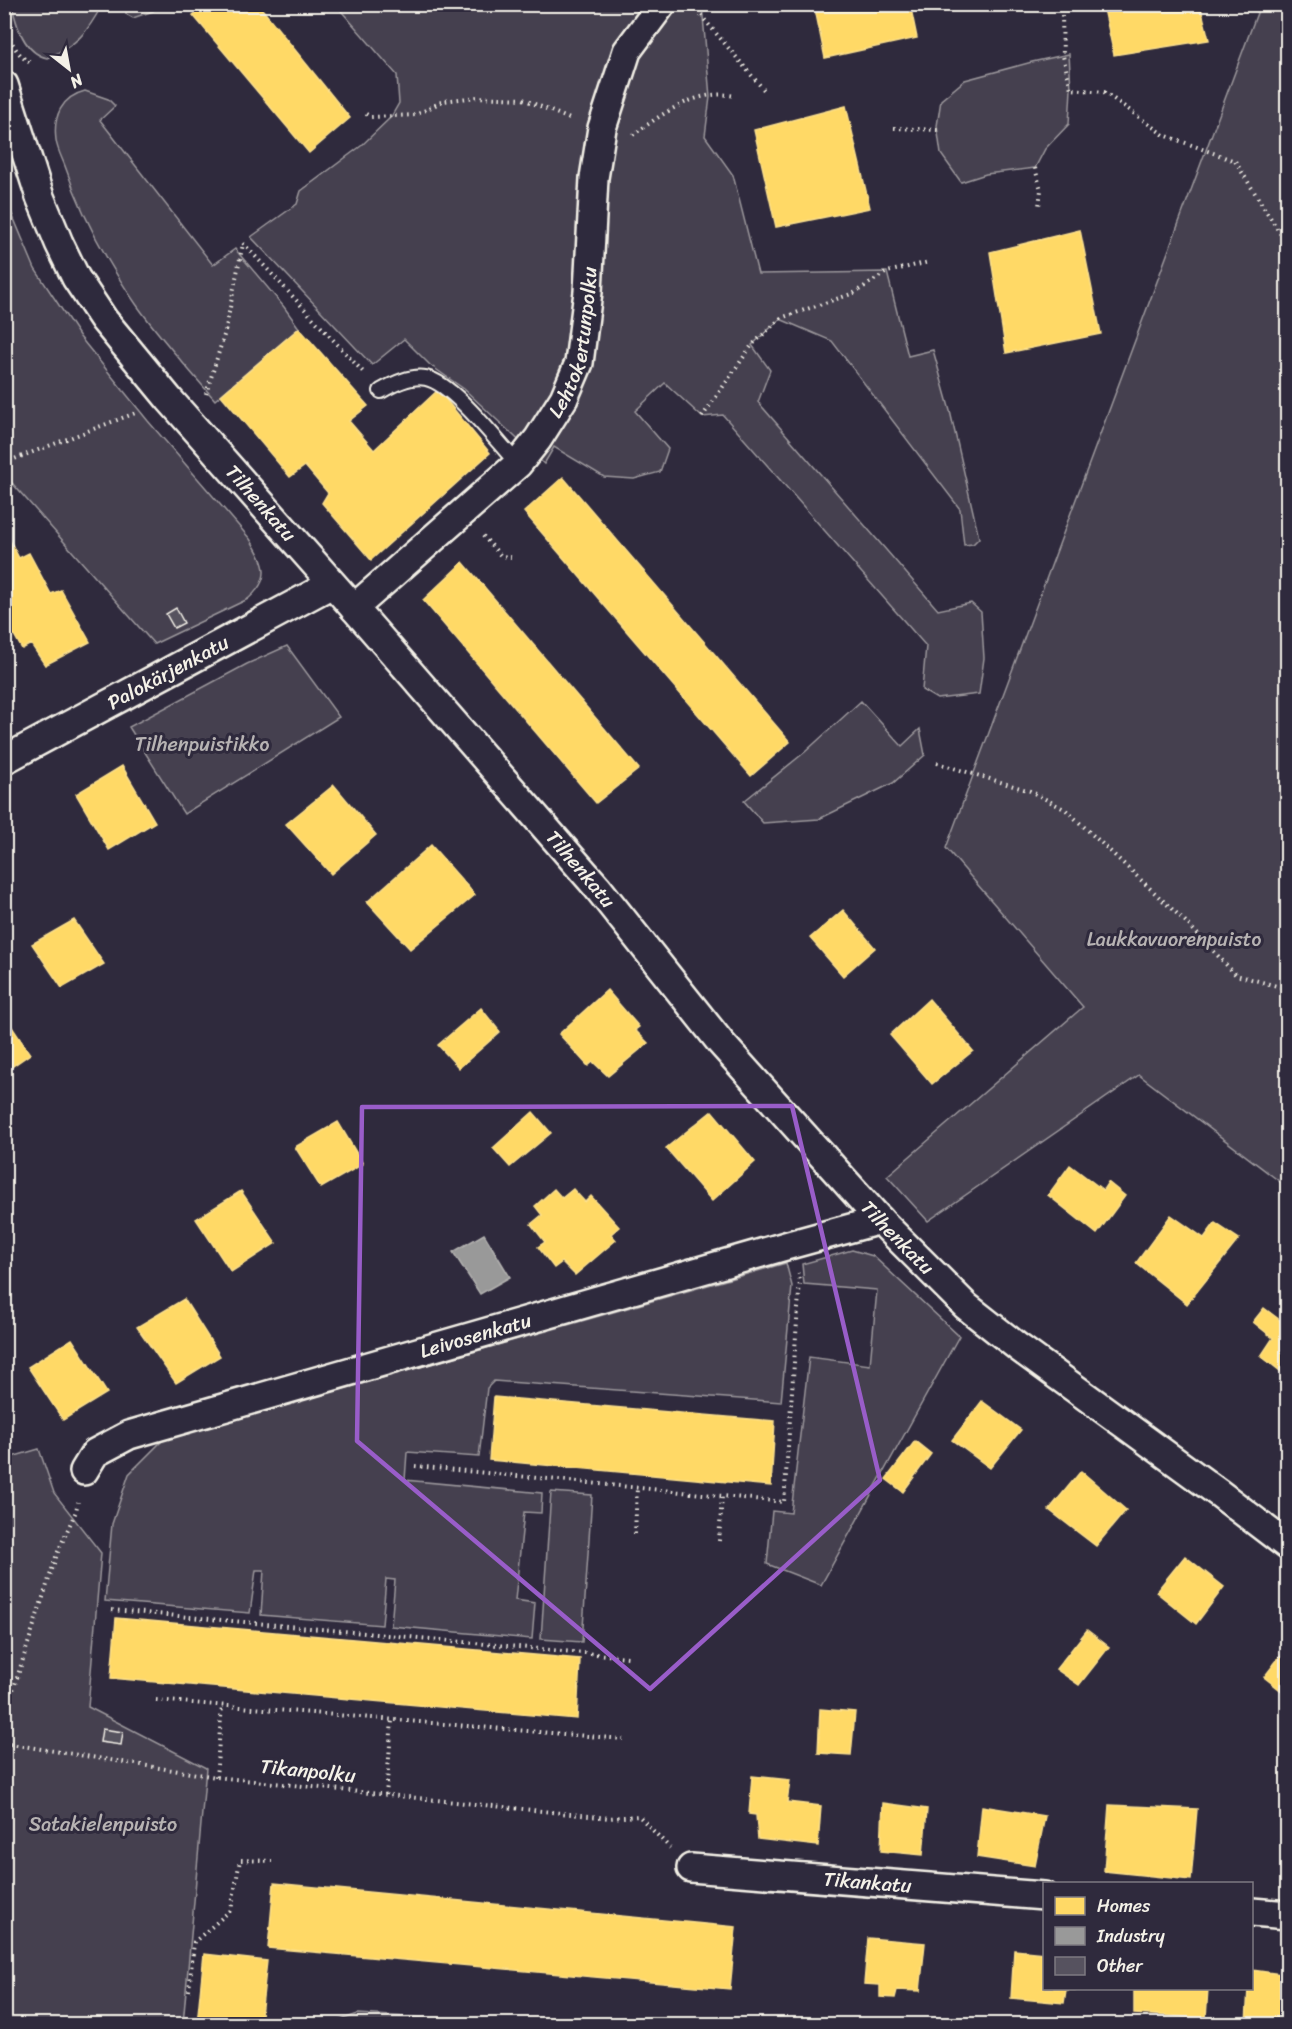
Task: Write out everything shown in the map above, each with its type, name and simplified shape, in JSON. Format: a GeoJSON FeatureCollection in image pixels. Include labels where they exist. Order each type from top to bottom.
{"type":"FeatureCollection","features":[{"type":"Feature","properties":{"kind":"street","name":"Lehtokertunpolku"},"geometry":{"type":"LineString","coordinates":[[354,608],[518,464],[538,439],[564,398],[579,363],[588,292],[599,149],[627,51],[662,4]]}},
{"type":"Feature","properties":{"kind":"street","name":"Tilhenkatu"},"geometry":{"type":"LineString","coordinates":[[4,84],[40,197],[58,243],[76,279],[104,320],[169,399],[597,887],[721,1042],[880,1220],[966,1306],[1287,1546]]}},
{"type":"Feature","properties":{"kind":"street","name":"Palokärjenkatu"},"geometry":{"type":"LineString","coordinates":[[4,760],[332,584]]}},
{"type":"Feature","properties":{"kind":"street","name":"Leivosenkatu"},"geometry":{"type":"LineString","coordinates":[[84,1471],[95,1453],[129,1435],[880,1220]]}},
{"type":"Feature","properties":{"kind":"street","name":"Tikankatu"},"geometry":{"type":"LineString","coordinates":[[691,1868],[1043,1896]]}},
{"type":"Feature","properties":{"kind":"street"},"geometry":{"type":"LineString","coordinates":[[1253,1912],[1287,1915]]}},
{"type":"Feature","properties":{"kind":"lane"},"geometry":{"type":"LineString","coordinates":[[381,391],[394,383],[424,377],[442,384],[458,398],[518,464]]}},
{"type":"Feature","properties":{"kind":"path"},"geometry":{"type":"LineString","coordinates":[[692,4],[764,90]]}},
{"type":"Feature","properties":{"kind":"path"},"geometry":{"type":"LineString","coordinates":[[1062,15],[1064,56],[1071,88],[1104,92],[1164,135],[1235,161],[1287,246]]}},
{"type":"Feature","properties":{"kind":"path"},"geometry":{"type":"LineString","coordinates":[[4,21],[12,45],[21,57],[32,64]]}},
{"type":"Feature","properties":{"kind":"path"},"geometry":{"type":"LineString","coordinates":[[366,114],[371,117],[416,115],[443,101],[477,97],[523,99],[566,117],[599,149],[693,99],[720,93],[735,96]]}},
{"type":"Feature","properties":{"kind":"path"},"geometry":{"type":"LineString","coordinates":[[894,128],[938,130]]}},
{"type":"Feature","properties":{"kind":"path"},"geometry":{"type":"LineString","coordinates":[[1035,168],[1041,190],[1039,206]]}},
{"type":"Feature","properties":{"kind":"path"},"geometry":{"type":"LineString","coordinates":[[205,395],[225,332],[243,243],[381,391]]}},
{"type":"Feature","properties":{"kind":"path"},"geometry":{"type":"LineString","coordinates":[[702,417],[752,345],[781,318],[854,293],[887,272],[929,262]]}},
{"type":"Feature","properties":{"kind":"path"},"geometry":{"type":"LineString","coordinates":[[4,463],[146,409]]}},
{"type":"Feature","properties":{"kind":"path"},"geometry":{"type":"LineString","coordinates":[[938,763],[1030,791],[1066,810],[1186,922],[1236,975],[1287,989]]}},
{"type":"Feature","properties":{"kind":"path"},"geometry":{"type":"LineString","coordinates":[[415,1466],[784,1502],[800,1280],[797,1270]]}},
{"type":"Feature","properties":{"kind":"path"},"geometry":{"type":"LineString","coordinates":[[4,1718],[57,1554],[76,1511],[84,1471]]}},
{"type":"Feature","properties":{"kind":"path"},"geometry":{"type":"LineString","coordinates":[[635,1534],[637,1488]]}},
{"type":"Feature","properties":{"kind":"path"},"geometry":{"type":"LineString","coordinates":[[719,1541],[722,1496]]}},
{"type":"Feature","properties":{"kind":"path"},"geometry":{"type":"LineString","coordinates":[[112,1610],[628,1657]]}},
{"type":"Feature","properties":{"kind":"path"},"geometry":{"type":"LineString","coordinates":[[156,1700],[623,1740]]}},
{"type":"Feature","properties":{"kind":"path"},"geometry":{"type":"LineString","coordinates":[[216,1777],[222,1706]]}},
{"type":"Feature","properties":{"kind":"path"},"geometry":{"type":"LineString","coordinates":[[386,1795],[392,1720]]}},
{"type":"Feature","properties":{"kind":"path","name":"Tikanpolku"},"geometry":{"type":"LineString","coordinates":[[4,1743],[216,1777],[609,1818],[639,1816],[691,1868]]}},
{"type":"Feature","properties":{"kind":"path"},"geometry":{"type":"LineString","coordinates":[[189,1991],[194,1942],[231,1910],[240,1860],[272,1862]]}},
{"type":"Feature","properties":{"kind":"highlighted area"},"geometry":{"type":"Polygon","coordinates":[[[792,1106],[880,1480],[650,1689],[357,1441],[362,1107],[792,1106]]]}},
{"type":"Feature","properties":{"kind":"green space"},"geometry":{"type":"Polygon","coordinates":[[[12,4],[102,5],[91,23],[74,43],[47,58],[32,50],[22,37],[12,4]]]}},
{"type":"Feature","properties":{"kind":"green space"},"geometry":{"type":"Polygon","coordinates":[[[126,4],[162,5],[133,18],[126,14],[126,4]]]}},
{"type":"Feature","properties":{"kind":"green space"},"geometry":{"type":"Polygon","coordinates":[[[336,5],[702,5],[710,97],[705,136],[733,175],[758,274],[887,272],[908,356],[933,350],[950,411],[979,538],[973,544],[964,545],[960,509],[832,341],[780,319],[752,345],[770,370],[758,402],[938,610],[971,603],[981,612],[984,658],[979,694],[937,699],[922,690],[926,646],[723,415],[702,417],[665,383],[635,411],[668,449],[660,472],[634,479],[604,477],[554,447],[544,464],[464,389],[430,365],[404,339],[372,365],[251,237],[297,204],[301,191],[361,146],[391,117],[399,103],[397,75],[336,5]]]}},
{"type":"Feature","properties":{"kind":"green space","name":"Laukkavuorenpuisto"},"geometry":{"type":"Polygon","coordinates":[[[1260,5],[1288,5],[1287,1187],[1139,1075],[928,1221],[887,1176],[1083,1007],[946,848],[1260,5]]]}},
{"type":"Feature","properties":{"kind":"green space"},"geometry":{"type":"Polygon","coordinates":[[[1069,54],[1071,89],[1069,124],[1045,149],[1035,168],[986,174],[961,182],[941,154],[937,126],[941,100],[965,80],[1069,54]]]}},
{"type":"Feature","properties":{"kind":"green space"},"geometry":{"type":"Polygon","coordinates":[[[85,91],[108,99],[115,106],[100,120],[213,265],[235,249],[299,328],[215,400],[164,341],[136,304],[105,255],[79,203],[58,150],[55,132],[60,109],[64,103],[85,91]]]}},
{"type":"Feature","properties":{"kind":"green space"},"geometry":{"type":"Polygon","coordinates":[[[4,195],[35,269],[80,337],[148,421],[250,539],[263,563],[261,584],[248,599],[154,644],[12,483],[5,487],[4,195]]]}},
{"type":"Feature","properties":{"kind":"green space","name":"Tilhenpuistikko"},"geometry":{"type":"Polygon","coordinates":[[[287,646],[339,717],[184,814],[129,727],[247,664],[287,646]]]}},
{"type":"Feature","properties":{"kind":"green space"},"geometry":{"type":"Polygon","coordinates":[[[861,701],[902,746],[920,729],[925,755],[893,783],[819,819],[763,823],[744,801],[805,752],[861,701]]]}},
{"type":"Feature","properties":{"kind":"green space"},"geometry":{"type":"Polygon","coordinates":[[[852,1250],[873,1256],[959,1336],[821,1585],[767,1564],[772,1511],[791,1513],[809,1357],[870,1365],[877,1290],[804,1284],[802,1264],[852,1250]]]}},
{"type":"Feature","properties":{"kind":"green space"},"geometry":{"type":"Polygon","coordinates":[[[786,1263],[792,1286],[781,1402],[494,1381],[487,1388],[479,1457],[407,1452],[405,1480],[542,1493],[541,1513],[524,1512],[515,1600],[535,1603],[532,1639],[391,1626],[395,1580],[386,1579],[382,1625],[261,1615],[264,1570],[256,1570],[250,1613],[105,1601],[112,1524],[129,1474],[163,1440],[786,1263]]]}},
{"type":"Feature","properties":{"kind":"green space","name":"Satakielenpuisto"},"geometry":{"type":"Polygon","coordinates":[[[39,1449],[54,1493],[101,1553],[88,1707],[206,1768],[183,2024],[5,2024],[5,1459],[39,1449]]]}},
{"type":"Feature","properties":{"kind":"green space"},"geometry":{"type":"Polygon","coordinates":[[[551,1492],[592,1495],[582,1642],[541,1639],[551,1492]]]}},
{"type":"Feature","properties":{"kind":"green space"},"geometry":{"type":"Polygon","coordinates":[[[358,2014],[525,2024],[329,2024],[358,2014]]]}},
{"type":"Feature","properties":{"kind":"building: Homes"},"geometry":{"type":"Polygon","coordinates":[[[206,4],[258,4],[350,118],[309,153],[193,15],[206,4]]]}},
{"type":"Feature","properties":{"kind":"building: Homes"},"geometry":{"type":"Polygon","coordinates":[[[814,4],[910,4],[917,38],[825,58],[814,4]]]}},
{"type":"Feature","properties":{"kind":"building: Homes"},"geometry":{"type":"Polygon","coordinates":[[[1103,4],[1200,4],[1209,40],[1114,55],[1103,4]]]}},
{"type":"Feature","properties":{"kind":"building: Homes"},"geometry":{"type":"Polygon","coordinates":[[[846,106],[870,208],[776,227],[754,130],[846,106]]]}},
{"type":"Feature","properties":{"kind":"building: Homes"},"geometry":{"type":"Polygon","coordinates":[[[1080,230],[1101,334],[1006,353],[990,252],[1080,230]]]}},
{"type":"Feature","properties":{"kind":"building: Homes"},"geometry":{"type":"Polygon","coordinates":[[[299,328],[368,406],[349,421],[374,450],[438,390],[490,453],[371,560],[322,503],[328,493],[305,466],[290,477],[221,395],[299,328]]]}},
{"type":"Feature","properties":{"kind":"building: Homes"},"geometry":{"type":"Polygon","coordinates":[[[563,477],[790,742],[751,776],[524,512],[563,477]]]}},
{"type":"Feature","properties":{"kind":"building: Homes"},"geometry":{"type":"Polygon","coordinates":[[[4,529],[19,558],[29,553],[51,594],[61,590],[90,642],[45,665],[31,644],[22,649],[4,617],[4,529]]]}},
{"type":"Feature","properties":{"kind":"building: Homes"},"geometry":{"type":"Polygon","coordinates":[[[463,562],[639,769],[596,803],[423,600],[463,562]]]}},
{"type":"Feature","properties":{"kind":"building: Homes"},"geometry":{"type":"Polygon","coordinates":[[[122,766],[155,822],[109,850],[76,794],[122,766]]]}},
{"type":"Feature","properties":{"kind":"building: Homes"},"geometry":{"type":"Polygon","coordinates":[[[334,785],[376,835],[331,874],[286,824],[334,785]]]}},
{"type":"Feature","properties":{"kind":"building: Homes"},"geometry":{"type":"Polygon","coordinates":[[[431,845],[475,895],[410,949],[367,902],[431,845]]]}},
{"type":"Feature","properties":{"kind":"building: Homes"},"geometry":{"type":"Polygon","coordinates":[[[843,910],[875,948],[843,976],[810,938],[843,910]]]}},
{"type":"Feature","properties":{"kind":"building: Homes"},"geometry":{"type":"Polygon","coordinates":[[[74,920],[104,964],[62,988],[32,944],[74,920]]]}},
{"type":"Feature","properties":{"kind":"building: Homes"},"geometry":{"type":"Polygon","coordinates":[[[607,990],[639,1027],[635,1030],[648,1043],[608,1076],[593,1062],[588,1066],[559,1034],[607,990]]]}},
{"type":"Feature","properties":{"kind":"building: Homes"},"geometry":{"type":"Polygon","coordinates":[[[929,999],[973,1051],[932,1084],[890,1035],[929,999]]]}},
{"type":"Feature","properties":{"kind":"building: Homes"},"geometry":{"type":"Polygon","coordinates":[[[481,1008],[500,1032],[459,1068],[438,1045],[481,1008]]]}},
{"type":"Feature","properties":{"kind":"building: Homes"},"geometry":{"type":"Polygon","coordinates":[[[4,1015],[30,1054],[7,1070],[4,1067],[4,1015]]]}},
{"type":"Feature","properties":{"kind":"building: Homes"},"geometry":{"type":"Polygon","coordinates":[[[712,1111],[755,1162],[712,1201],[666,1148],[712,1111]]]}},
{"type":"Feature","properties":{"kind":"building: Homes"},"geometry":{"type":"Polygon","coordinates":[[[533,1112],[551,1133],[510,1167],[493,1148],[533,1112]]]}},
{"type":"Feature","properties":{"kind":"building: Homes"},"geometry":{"type":"Polygon","coordinates":[[[338,1122],[363,1164],[321,1188],[295,1147],[338,1122]]]}},
{"type":"Feature","properties":{"kind":"building: Homes"},"geometry":{"type":"Polygon","coordinates":[[[1070,1165],[1103,1190],[1108,1182],[1125,1196],[1097,1234],[1048,1195],[1070,1165]]]}},
{"type":"Feature","properties":{"kind":"building: Homes"},"geometry":{"type":"Polygon","coordinates":[[[554,1189],[562,1198],[573,1189],[585,1202],[591,1196],[619,1227],[611,1234],[616,1240],[575,1275],[562,1262],[554,1268],[538,1247],[545,1242],[531,1224],[542,1215],[535,1206],[554,1189]]]}},
{"type":"Feature","properties":{"kind":"building: Homes"},"geometry":{"type":"Polygon","coordinates":[[[241,1191],[276,1243],[231,1272],[196,1219],[241,1191]]]}},
{"type":"Feature","properties":{"kind":"building: Homes"},"geometry":{"type":"Polygon","coordinates":[[[1171,1215],[1204,1238],[1215,1223],[1239,1239],[1187,1304],[1136,1263],[1171,1215]]]}},
{"type":"Feature","properties":{"kind":"building: Homes"},"geometry":{"type":"Polygon","coordinates":[[[184,1299],[220,1356],[176,1383],[137,1327],[184,1299]]]}},
{"type":"Feature","properties":{"kind":"building: Homes"},"geometry":{"type":"Polygon","coordinates":[[[1264,1308],[1288,1326],[1288,1369],[1284,1374],[1261,1356],[1273,1338],[1253,1322],[1264,1308]]]}},
{"type":"Feature","properties":{"kind":"building: Homes"},"geometry":{"type":"Polygon","coordinates":[[[72,1339],[107,1393],[63,1420],[28,1367],[72,1339]]]}},
{"type":"Feature","properties":{"kind":"building: Homes"},"geometry":{"type":"Polygon","coordinates":[[[494,1397],[775,1421],[771,1486],[489,1460],[494,1397]]]}},
{"type":"Feature","properties":{"kind":"building: Homes"},"geometry":{"type":"Polygon","coordinates":[[[982,1401],[1021,1430],[990,1468],[952,1440],[982,1401]]]}},
{"type":"Feature","properties":{"kind":"building: Homes"},"geometry":{"type":"Polygon","coordinates":[[[915,1441],[931,1454],[903,1492],[886,1479],[915,1441]]]}},
{"type":"Feature","properties":{"kind":"building: Homes"},"geometry":{"type":"Polygon","coordinates":[[[1081,1471],[1126,1510],[1096,1546],[1049,1510],[1081,1471]]]}},
{"type":"Feature","properties":{"kind":"building: Homes"},"geometry":{"type":"Polygon","coordinates":[[[1185,1556],[1224,1587],[1196,1624],[1156,1592],[1185,1556]]]}},
{"type":"Feature","properties":{"kind":"building: Homes"},"geometry":{"type":"Polygon","coordinates":[[[116,1618],[580,1659],[577,1719],[111,1678],[116,1618]]]}},
{"type":"Feature","properties":{"kind":"building: Homes"},"geometry":{"type":"Polygon","coordinates":[[[1087,1630],[1109,1647],[1079,1685],[1056,1669],[1087,1630]]]}},
{"type":"Feature","properties":{"kind":"building: Homes"},"geometry":{"type":"Polygon","coordinates":[[[1288,1646],[1288,1696],[1264,1677],[1288,1646]]]}},
{"type":"Feature","properties":{"kind":"building: Homes"},"geometry":{"type":"Polygon","coordinates":[[[820,1709],[855,1712],[851,1755],[818,1753],[820,1709]]]}},
{"type":"Feature","properties":{"kind":"building: Homes"},"geometry":{"type":"Polygon","coordinates":[[[752,1776],[790,1780],[787,1802],[821,1806],[818,1846],[758,1839],[756,1815],[749,1814],[752,1776]]]}},
{"type":"Feature","properties":{"kind":"building: Homes"},"geometry":{"type":"Polygon","coordinates":[[[883,1803],[927,1809],[923,1855],[881,1851],[883,1803]]]}},
{"type":"Feature","properties":{"kind":"building: Homes"},"geometry":{"type":"Polygon","coordinates":[[[1109,1805],[1197,1809],[1191,1880],[1104,1871],[1109,1805]]]}},
{"type":"Feature","properties":{"kind":"building: Homes"},"geometry":{"type":"Polygon","coordinates":[[[982,1806],[1045,1816],[1035,1866],[977,1857],[982,1806]]]}},
{"type":"Feature","properties":{"kind":"building: Homes"},"geometry":{"type":"Polygon","coordinates":[[[274,1883],[736,1927],[730,1989],[268,1948],[274,1883]]]}},
{"type":"Feature","properties":{"kind":"building: Homes"},"geometry":{"type":"Polygon","coordinates":[[[868,1938],[925,1943],[920,1991],[897,1990],[895,1998],[880,1997],[880,1985],[864,1984],[868,1938]]]}},
{"type":"Feature","properties":{"kind":"building: Homes"},"geometry":{"type":"Polygon","coordinates":[[[1014,1950],[1043,1953],[1043,1990],[1066,1990],[1064,2003],[1011,1998],[1014,1950]]]}},
{"type":"Feature","properties":{"kind":"building: Homes"},"geometry":{"type":"Polygon","coordinates":[[[204,1954],[267,1961],[260,2024],[197,2024],[204,1954]]]}},
{"type":"Feature","properties":{"kind":"building: Homes"},"geometry":{"type":"Polygon","coordinates":[[[1253,1970],[1288,1975],[1288,2024],[1246,2024],[1248,1990],[1253,1990],[1253,1970]]]}},
{"type":"Feature","properties":{"kind":"building: Homes"},"geometry":{"type":"Polygon","coordinates":[[[1134,1990],[1208,1990],[1206,2018],[1134,2014],[1134,1990]]]}},
{"type":"Feature","properties":{"kind":"building: Industry"},"geometry":{"type":"Polygon","coordinates":[[[484,1234],[510,1277],[480,1294],[453,1252],[484,1234]]]}},
{"type":"Feature","properties":{"kind":"building: Other"},"geometry":{"type":"Polygon","coordinates":[[[176,608],[184,623],[174,628],[166,614],[176,608]]]}},
{"type":"Feature","properties":{"kind":"building: Other"},"geometry":{"type":"Polygon","coordinates":[[[102,1729],[123,1732],[121,1745],[100,1742],[102,1729]]]}}]}
